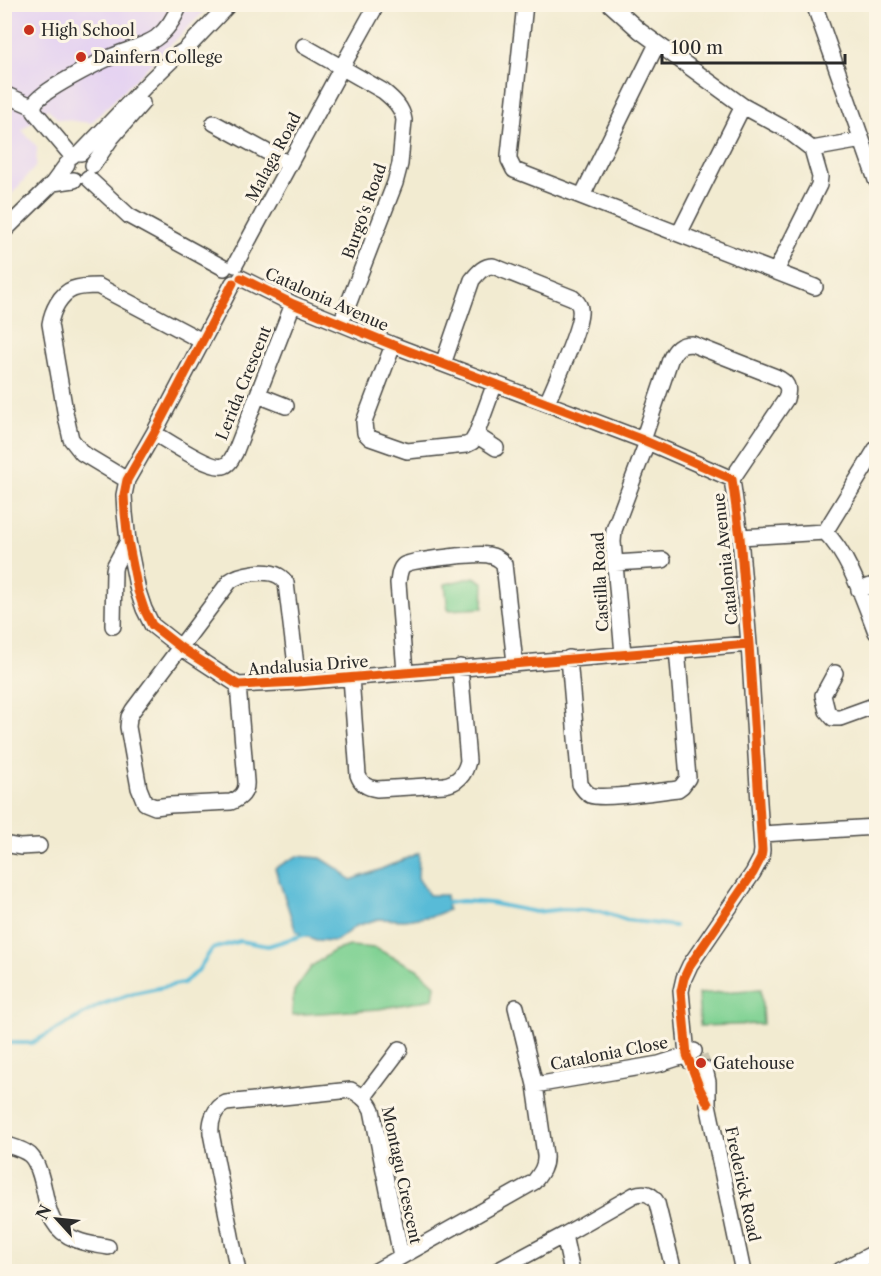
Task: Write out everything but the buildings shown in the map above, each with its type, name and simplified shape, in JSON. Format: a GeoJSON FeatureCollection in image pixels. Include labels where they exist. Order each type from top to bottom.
{"type":"FeatureCollection","features":[{"type":"Feature","properties":{"kind":"street"},"geometry":{"type":"LineString","coordinates":[[73,158],[35,112],[36,101],[56,86],[110,57],[153,40],[172,20],[180,4]]}},
{"type":"Feature","properties":{"kind":"street"},"geometry":{"type":"LineString","coordinates":[[53,183],[85,174],[112,137],[170,72],[185,50],[229,4]]}},
{"type":"Feature","properties":{"kind":"street","name":"Malaga Road"},"geometry":{"type":"LineString","coordinates":[[233,273],[289,164],[377,4]]}},
{"type":"Feature","properties":{"kind":"street"},"geometry":{"type":"LineString","coordinates":[[525,4],[508,160],[514,170],[815,287]]}},
{"type":"Feature","properties":{"kind":"street"},"geometry":{"type":"LineString","coordinates":[[610,4],[657,44],[743,106],[788,129],[812,149],[820,177],[819,185],[776,271]]}},
{"type":"Feature","properties":{"kind":"street"},"geometry":{"type":"LineString","coordinates":[[814,4],[876,180]]}},
{"type":"Feature","properties":{"kind":"street"},"geometry":{"type":"LineString","coordinates":[[582,196],[657,44]]}},
{"type":"Feature","properties":{"kind":"street"},"geometry":{"type":"LineString","coordinates":[[304,45],[342,67]]}},
{"type":"Feature","properties":{"kind":"street"},"geometry":{"type":"LineString","coordinates":[[4,231],[152,79],[185,50]]}},
{"type":"Feature","properties":{"kind":"street","name":"Burgo's Road"},"geometry":{"type":"LineString","coordinates":[[341,323],[396,183],[405,128],[404,115],[392,99],[342,67]]}},
{"type":"Feature","properties":{"kind":"street"},"geometry":{"type":"LineString","coordinates":[[4,94],[34,107]]}},
{"type":"Feature","properties":{"kind":"street"},"geometry":{"type":"LineString","coordinates":[[679,234],[743,106]]}},
{"type":"Feature","properties":{"kind":"street"},"geometry":{"type":"LineString","coordinates":[[214,123],[289,164]]}},
{"type":"Feature","properties":{"kind":"street"},"geometry":{"type":"LineString","coordinates":[[812,149],[862,140]]}},
{"type":"Feature","properties":{"kind":"street","name":"Catalonia Avenue"},"geometry":{"type":"LineString","coordinates":[[73,158],[89,157],[85,174],[129,216],[293,304],[393,345],[645,441],[732,479],[740,537],[749,644],[762,834],[761,858],[690,965],[684,978],[681,991],[686,1034]]}},
{"type":"Feature","properties":{"kind":"street"},"geometry":{"type":"LineString","coordinates":[[73,158],[68,173],[85,174]]}},
{"type":"Feature","properties":{"kind":"street"},"geometry":{"type":"LineString","coordinates":[[443,364],[472,280],[487,266],[493,266],[573,297],[578,302],[581,310],[577,328],[547,403]]}},
{"type":"Feature","properties":{"kind":"street","name":"Andalusia Drive"},"geometry":{"type":"LineString","coordinates":[[233,273],[202,341],[154,434],[127,480],[124,495],[128,541],[144,609],[152,625],[180,647],[238,685],[298,682],[749,644]]}},
{"type":"Feature","properties":{"kind":"street"},"geometry":{"type":"LineString","coordinates":[[127,480],[82,453],[71,439],[50,324],[52,312],[71,289],[98,286],[202,341]]}},
{"type":"Feature","properties":{"kind":"street","name":"Lerida Crescent"},"geometry":{"type":"LineString","coordinates":[[154,434],[208,464],[221,467],[230,462],[293,304]]}},
{"type":"Feature","properties":{"kind":"street","name":"Castilla Road"},"geometry":{"type":"LineString","coordinates":[[622,654],[613,542],[615,523],[645,441],[670,360],[675,350],[681,345],[692,344],[776,377],[785,382],[787,386],[786,399],[732,479]]}},
{"type":"Feature","properties":{"kind":"street"},"geometry":{"type":"LineString","coordinates":[[393,345],[364,422],[366,433],[370,438],[407,452],[466,445],[472,442],[495,383]]}},
{"type":"Feature","properties":{"kind":"street"},"geometry":{"type":"LineString","coordinates":[[258,395],[286,406]]}},
{"type":"Feature","properties":{"kind":"street"},"geometry":{"type":"LineString","coordinates":[[476,435],[496,448]]}},
{"type":"Feature","properties":{"kind":"street"},"geometry":{"type":"LineString","coordinates":[[825,532],[876,449]]}},
{"type":"Feature","properties":{"kind":"street"},"geometry":{"type":"LineString","coordinates":[[740,537],[825,532]]}},
{"type":"Feature","properties":{"kind":"street"},"geometry":{"type":"LineString","coordinates":[[825,532],[839,548],[876,632]]}},
{"type":"Feature","properties":{"kind":"street"},"geometry":{"type":"LineString","coordinates":[[113,626],[114,570],[128,541]]}},
{"type":"Feature","properties":{"kind":"street"},"geometry":{"type":"LineString","coordinates":[[405,672],[398,583],[400,571],[404,565],[420,561],[486,554],[500,559],[504,564],[514,663]]}},
{"type":"Feature","properties":{"kind":"street"},"geometry":{"type":"LineString","coordinates":[[615,563],[663,560]]}},
{"type":"Feature","properties":{"kind":"street"},"geometry":{"type":"LineString","coordinates":[[238,685],[246,787],[242,795],[238,800],[231,802],[155,807],[145,802],[139,788],[130,741],[129,717],[230,581],[239,575],[270,573],[280,576],[286,583],[298,682]]}},
{"type":"Feature","properties":{"kind":"street"},"geometry":{"type":"LineString","coordinates":[[859,590],[876,584]]}},
{"type":"Feature","properties":{"kind":"street"},"geometry":{"type":"LineString","coordinates":[[569,658],[580,784],[588,794],[601,797],[678,789],[688,778],[677,649]]}},
{"type":"Feature","properties":{"kind":"street"},"geometry":{"type":"LineString","coordinates":[[351,677],[360,782],[377,789],[444,785],[459,779],[465,772],[468,761],[460,668]]}},
{"type":"Feature","properties":{"kind":"street"},"geometry":{"type":"LineString","coordinates":[[835,673],[823,695],[827,711],[833,718],[840,718],[876,705]]}},
{"type":"Feature","properties":{"kind":"street"},"geometry":{"type":"LineString","coordinates":[[762,834],[876,827]]}},
{"type":"Feature","properties":{"kind":"street"},"geometry":{"type":"LineString","coordinates":[[4,844],[20,847],[39,846]]}},
{"type":"Feature","properties":{"kind":"street","name":"Catalonia Close"},"geometry":{"type":"LineString","coordinates":[[516,1006],[535,1085],[659,1064],[699,1066]]}},
{"type":"Feature","properties":{"kind":"street","name":"Frederick Road"},"geometry":{"type":"LineString","coordinates":[[686,1034],[699,1066],[743,1272]]}},
{"type":"Feature","properties":{"kind":"street"},"geometry":{"type":"LineString","coordinates":[[363,1098],[400,1049]]}},
{"type":"Feature","properties":{"kind":"street","name":"Montagu Crescent"},"geometry":{"type":"LineString","coordinates":[[374,1272],[534,1182],[546,1162],[535,1085]]}},
{"type":"Feature","properties":{"kind":"street","name":"Montagu Crescent"},"geometry":{"type":"LineString","coordinates":[[238,1272],[210,1125],[217,1110],[226,1102],[351,1090],[370,1104],[401,1256]]}},
{"type":"Feature","properties":{"kind":"street"},"geometry":{"type":"LineString","coordinates":[[4,1144],[21,1149],[33,1158],[42,1179],[50,1219],[59,1229],[75,1240],[108,1247]]}},
{"type":"Feature","properties":{"kind":"street"},"geometry":{"type":"LineString","coordinates":[[495,1272],[641,1192],[654,1197],[657,1203],[674,1272]]}},
{"type":"Feature","properties":{"kind":"street"},"geometry":{"type":"LineString","coordinates":[[564,1235],[572,1272]]}},
{"type":"Feature","properties":{"kind":"street"},"geometry":{"type":"LineString","coordinates":[[837,1272],[876,1252]]}},
{"type":"Feature","properties":{"kind":"shaded area","name":"Dainfern College"},"geometry":{"type":"Polygon","coordinates":[[[5,5],[211,5],[91,123],[58,119],[48,109],[22,130],[37,147],[36,166],[5,202],[5,5]]]}},
{"type":"Feature","properties":{"kind":"green space"},"geometry":{"type":"Polygon","coordinates":[[[474,577],[484,583],[483,608],[448,610],[445,584],[474,577]]]}},
{"type":"Feature","properties":{"kind":"green space"},"geometry":{"type":"Polygon","coordinates":[[[350,946],[375,948],[417,969],[435,985],[433,999],[379,1009],[292,1015],[294,991],[312,966],[333,951],[350,946]]]}},
{"type":"Feature","properties":{"kind":"green space"},"geometry":{"type":"Polygon","coordinates":[[[761,989],[763,1024],[700,1026],[698,994],[761,989]]]}},
{"type":"Feature","properties":{"kind":"water"},"geometry":{"type":"Polygon","coordinates":[[[419,853],[418,878],[429,895],[446,895],[448,910],[433,916],[404,920],[378,919],[356,926],[336,941],[316,940],[296,932],[275,868],[297,856],[321,858],[351,880],[419,853]]]}},
{"type":"Feature","properties":{"kind":"waterway"},"geometry":{"type":"LineString","coordinates":[[445,903],[463,901],[490,903],[536,912],[564,909],[600,911],[627,920],[675,926]]}},
{"type":"Feature","properties":{"kind":"waterway"},"geometry":{"type":"LineString","coordinates":[[4,1043],[32,1043],[100,1005],[134,993],[183,983],[197,972],[212,949],[240,941],[268,946],[307,934]]}},
{"type":"Feature","properties":{"kind":"tunnel"},"geometry":{"type":"LineString","coordinates":[[700,1056],[705,1069]]}},
{"type":"Feature","properties":{"kind":"cycle path"},"geometry":{"type":"LineString","coordinates":[[241,278],[293,304],[393,345],[643,440],[732,479],[740,537],[749,644],[762,850],[761,858],[753,873],[690,965],[681,991],[687,1055],[708,1104]]}},
{"type":"Feature","properties":{"kind":"cycle path"},"geometry":{"type":"LineString","coordinates":[[233,283],[127,480],[124,495],[128,541],[144,609],[152,625],[180,647],[238,685],[298,682],[749,644]]}},
{"type":"Feature","properties":{"kind":"place","name":"High School"},"geometry":{"type":"Point","coordinates":[29,30]}},
{"type":"Feature","properties":{"kind":"place","name":"Dainfern College"},"geometry":{"type":"Point","coordinates":[81,57]}},
{"type":"Feature","properties":{"kind":"place","name":"Gatehouse"},"geometry":{"type":"Point","coordinates":[701,1063]}}]}
